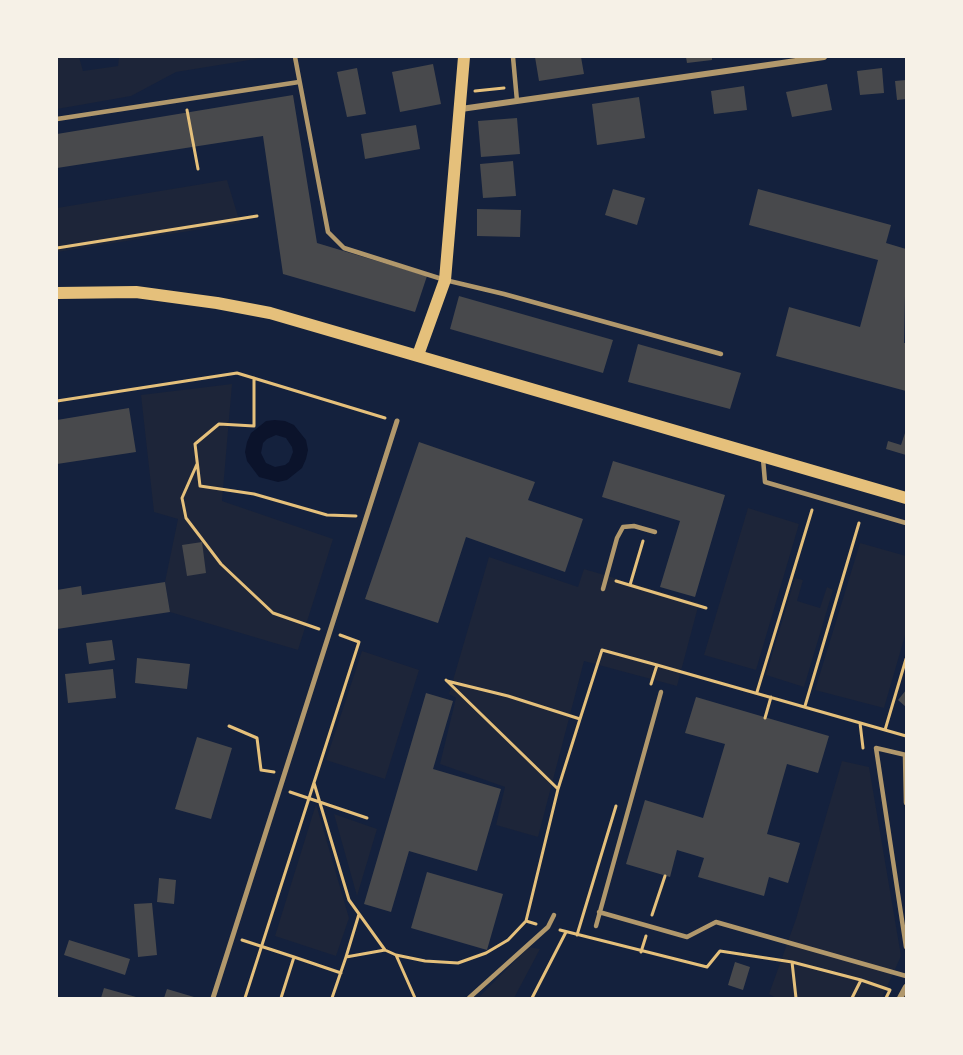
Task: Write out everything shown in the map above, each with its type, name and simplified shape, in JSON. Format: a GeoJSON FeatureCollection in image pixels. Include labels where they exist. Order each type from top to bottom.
{"type":"FeatureCollection","features":[{"type":"Feature","properties":{"kind":"main road"},"geometry":{"type":"LineString","coordinates":[[418,355],[445,280],[464,57]]}},
{"type":"Feature","properties":{"kind":"main road"},"geometry":{"type":"LineString","coordinates":[[57,299],[72,292]]}},
{"type":"Feature","properties":{"kind":"main road"},"geometry":{"type":"LineString","coordinates":[[57,293],[136,292],[270,313],[906,498]]}},
{"type":"Feature","properties":{"kind":"street"},"geometry":{"type":"LineString","coordinates":[[461,109],[824,57]]}},
{"type":"Feature","properties":{"kind":"street"},"geometry":{"type":"LineString","coordinates":[[213,998],[397,421]]}},
{"type":"Feature","properties":{"kind":"street"},"geometry":{"type":"LineString","coordinates":[[900,998],[906,987]]}},
{"type":"Feature","properties":{"kind":"lane"},"geometry":{"type":"LineString","coordinates":[[296,57],[328,232],[344,248],[445,280],[721,354]]}},
{"type":"Feature","properties":{"kind":"lane"},"geometry":{"type":"LineString","coordinates":[[513,57],[517,101]]}},
{"type":"Feature","properties":{"kind":"lane"},"geometry":{"type":"LineString","coordinates":[[57,119],[299,82]]}},
{"type":"Feature","properties":{"kind":"lane"},"geometry":{"type":"LineString","coordinates":[[763,456],[765,482],[906,523]]}},
{"type":"Feature","properties":{"kind":"lane"},"geometry":{"type":"LineString","coordinates":[[603,589],[617,538],[623,526],[634,526],[655,532]]}},
{"type":"Feature","properties":{"kind":"lane"},"geometry":{"type":"LineString","coordinates":[[596,926],[661,692]]}},
{"type":"Feature","properties":{"kind":"lane"},"geometry":{"type":"LineString","coordinates":[[906,803],[906,755],[876,748],[906,947]]}},
{"type":"Feature","properties":{"kind":"lane"},"geometry":{"type":"LineString","coordinates":[[599,912],[687,937],[716,922],[906,976]]}},
{"type":"Feature","properties":{"kind":"lane"},"geometry":{"type":"LineString","coordinates":[[469,998],[549,927],[554,915]]}},
{"type":"Feature","properties":{"kind":"path"},"geometry":{"type":"LineString","coordinates":[[186,99],[198,169]]}},
{"type":"Feature","properties":{"kind":"path"},"geometry":{"type":"LineString","coordinates":[[57,248],[257,216]]}},
{"type":"Feature","properties":{"kind":"path"},"geometry":{"type":"LineString","coordinates":[[57,401],[237,373],[397,421]]}},
{"type":"Feature","properties":{"kind":"path"},"geometry":{"type":"LineString","coordinates":[[254,378],[254,426],[219,424],[195,444],[200,486],[254,494],[327,515],[367,516]]}},
{"type":"Feature","properties":{"kind":"path"},"geometry":{"type":"LineString","coordinates":[[197,464],[182,498],[186,518],[221,564],[273,613],[359,642],[245,998]]}},
{"type":"Feature","properties":{"kind":"path"},"geometry":{"type":"LineString","coordinates":[[757,692],[812,510]]}},
{"type":"Feature","properties":{"kind":"path"},"geometry":{"type":"LineString","coordinates":[[805,706],[859,523]]}},
{"type":"Feature","properties":{"kind":"path"},"geometry":{"type":"LineString","coordinates":[[630,585],[646,529]]}},
{"type":"Feature","properties":{"kind":"path"},"geometry":{"type":"LineString","coordinates":[[606,578],[706,608]]}},
{"type":"Feature","properties":{"kind":"path"},"geometry":{"type":"LineString","coordinates":[[314,782],[348,900],[385,950],[396,955],[426,961],[458,963],[486,953],[508,940],[526,921],[558,789],[602,650],[906,736]]}},
{"type":"Feature","properties":{"kind":"path"},"geometry":{"type":"LineString","coordinates":[[885,730],[906,659]]}},
{"type":"Feature","properties":{"kind":"path"},"geometry":{"type":"LineString","coordinates":[[650,688],[657,665]]}},
{"type":"Feature","properties":{"kind":"path"},"geometry":{"type":"LineString","coordinates":[[558,789],[446,680],[508,696],[580,719]]}},
{"type":"Feature","properties":{"kind":"path"},"geometry":{"type":"LineString","coordinates":[[765,718],[771,697]]}},
{"type":"Feature","properties":{"kind":"path"},"geometry":{"type":"LineString","coordinates":[[229,726],[256,738],[261,770],[285,773]]}},
{"type":"Feature","properties":{"kind":"path"},"geometry":{"type":"LineString","coordinates":[[280,788],[367,818]]}},
{"type":"Feature","properties":{"kind":"path"},"geometry":{"type":"LineString","coordinates":[[577,935],[617,800]]}},
{"type":"Feature","properties":{"kind":"path"},"geometry":{"type":"LineString","coordinates":[[332,998],[359,914]]}},
{"type":"Feature","properties":{"kind":"path"},"geometry":{"type":"LineString","coordinates":[[526,921],[707,967],[720,951],[792,962],[890,990],[886,998]]}},
{"type":"Feature","properties":{"kind":"path"},"geometry":{"type":"LineString","coordinates":[[532,998],[566,932]]}},
{"type":"Feature","properties":{"kind":"path"},"geometry":{"type":"LineString","coordinates":[[232,938],[340,973]]}},
{"type":"Feature","properties":{"kind":"path"},"geometry":{"type":"LineString","coordinates":[[346,957],[385,950]]}},
{"type":"Feature","properties":{"kind":"path"},"geometry":{"type":"LineString","coordinates":[[396,955],[415,998]]}},
{"type":"Feature","properties":{"kind":"path"},"geometry":{"type":"LineString","coordinates":[[281,998],[294,957]]}},
{"type":"Feature","properties":{"kind":"path"},"geometry":{"type":"LineString","coordinates":[[792,962],[796,998]]}},
{"type":"Feature","properties":{"kind":"path"},"geometry":{"type":"LineString","coordinates":[[852,998],[861,980]]}},
{"type":"Feature","properties":{"kind":"shaded area"},"geometry":{"type":"Polygon","coordinates":[[[57,57],[79,57],[83,71],[118,66],[119,57],[268,57],[176,72],[131,96],[57,109],[57,57]]]}},
{"type":"Feature","properties":{"kind":"shaded area"},"geometry":{"type":"Polygon","coordinates":[[[227,180],[240,223],[57,252],[57,208],[227,180]]]}},
{"type":"Feature","properties":{"kind":"shaded area"},"geometry":{"type":"Polygon","coordinates":[[[232,384],[222,501],[333,539],[298,650],[170,612],[165,582],[178,519],[154,512],[141,395],[232,384]]]}},
{"type":"Feature","properties":{"kind":"shaded area"},"geometry":{"type":"Polygon","coordinates":[[[266,421],[285,421],[294,425],[306,440],[308,450],[302,468],[287,480],[278,482],[259,477],[247,461],[245,452],[251,433],[266,421]],[[276,435],[263,443],[261,453],[266,463],[275,467],[289,462],[293,452],[286,438],[276,435]]]}},
{"type":"Feature","properties":{"kind":"shaded area"},"geometry":{"type":"Polygon","coordinates":[[[748,508],[799,524],[756,670],[704,655],[748,508]]]}},
{"type":"Feature","properties":{"kind":"shaded area"},"geometry":{"type":"Polygon","coordinates":[[[860,543],[906,556],[906,632],[884,708],[815,690],[860,543]]]}},
{"type":"Feature","properties":{"kind":"shaded area"},"geometry":{"type":"Polygon","coordinates":[[[489,557],[578,587],[584,569],[699,603],[677,686],[584,661],[538,837],[496,825],[505,787],[440,764],[456,698],[449,694],[489,557]]]}},
{"type":"Feature","properties":{"kind":"shaded area"},"geometry":{"type":"Polygon","coordinates":[[[795,578],[803,580],[797,601],[820,608],[827,587],[833,590],[804,687],[766,675],[795,578]]]}},
{"type":"Feature","properties":{"kind":"shaded area"},"geometry":{"type":"Polygon","coordinates":[[[362,651],[419,670],[385,779],[326,760],[362,651]]]}},
{"type":"Feature","properties":{"kind":"shaded area"},"geometry":{"type":"Polygon","coordinates":[[[842,761],[869,767],[901,956],[882,998],[776,998],[769,994],[796,919],[842,761]]]}},
{"type":"Feature","properties":{"kind":"shaded area"},"geometry":{"type":"Polygon","coordinates":[[[316,804],[349,918],[336,956],[275,936],[316,804]]]}},
{"type":"Feature","properties":{"kind":"shaded area"},"geometry":{"type":"Polygon","coordinates":[[[334,814],[377,829],[357,896],[334,814]]]}},
{"type":"Feature","properties":{"kind":"shaded area"},"geometry":{"type":"Polygon","coordinates":[[[529,947],[540,949],[514,998],[478,998],[529,947]]]}},
{"type":"Feature","properties":{"kind":"building"},"geometry":{"type":"Polygon","coordinates":[[[535,57],[581,57],[584,74],[539,81],[535,57]]]}},
{"type":"Feature","properties":{"kind":"building"},"geometry":{"type":"Polygon","coordinates":[[[686,57],[712,57],[712,60],[687,63],[686,57]]]}},
{"type":"Feature","properties":{"kind":"building"},"geometry":{"type":"Polygon","coordinates":[[[433,64],[441,104],[400,112],[392,72],[433,64]]]}},
{"type":"Feature","properties":{"kind":"building"},"geometry":{"type":"Polygon","coordinates":[[[357,68],[366,114],[347,117],[337,72],[357,68]]]}},
{"type":"Feature","properties":{"kind":"building"},"geometry":{"type":"Polygon","coordinates":[[[882,68],[884,93],[860,95],[857,71],[882,68]]]}},
{"type":"Feature","properties":{"kind":"building"},"geometry":{"type":"Polygon","coordinates":[[[906,80],[906,99],[897,100],[895,81],[906,80]]]}},
{"type":"Feature","properties":{"kind":"building"},"geometry":{"type":"Polygon","coordinates":[[[827,84],[832,110],[792,117],[786,92],[827,84]]]}},
{"type":"Feature","properties":{"kind":"building"},"geometry":{"type":"Polygon","coordinates":[[[744,86],[747,110],[714,114],[711,91],[744,86]]]}},
{"type":"Feature","properties":{"kind":"building"},"geometry":{"type":"Polygon","coordinates":[[[293,95],[317,243],[427,276],[415,312],[283,274],[263,136],[57,168],[57,134],[293,95]]]}},
{"type":"Feature","properties":{"kind":"building"},"geometry":{"type":"Polygon","coordinates":[[[639,97],[645,138],[597,145],[592,104],[639,97]]]}},
{"type":"Feature","properties":{"kind":"building"},"geometry":{"type":"Polygon","coordinates":[[[517,118],[520,154],[481,157],[478,121],[517,118]]]}},
{"type":"Feature","properties":{"kind":"building"},"geometry":{"type":"Polygon","coordinates":[[[416,125],[420,149],[365,159],[361,134],[416,125]]]}},
{"type":"Feature","properties":{"kind":"building"},"geometry":{"type":"Polygon","coordinates":[[[513,161],[516,196],[483,198],[480,164],[513,161]]]}},
{"type":"Feature","properties":{"kind":"building"},"geometry":{"type":"Polygon","coordinates":[[[613,189],[645,198],[637,225],[605,215],[613,189]]]}},
{"type":"Feature","properties":{"kind":"building"},"geometry":{"type":"Polygon","coordinates":[[[758,189],[891,225],[886,243],[906,249],[904,343],[906,343],[906,391],[776,356],[789,307],[860,327],[878,260],[749,225],[758,189]]]}},
{"type":"Feature","properties":{"kind":"building"},"geometry":{"type":"Polygon","coordinates":[[[477,209],[521,210],[520,237],[477,236],[477,209]]]}},
{"type":"Feature","properties":{"kind":"building"},"geometry":{"type":"Polygon","coordinates":[[[459,296],[613,340],[603,373],[450,329],[459,296]]]}},
{"type":"Feature","properties":{"kind":"building"},"geometry":{"type":"Polygon","coordinates":[[[638,344],[741,373],[730,409],[628,382],[638,344]]]}},
{"type":"Feature","properties":{"kind":"building"},"geometry":{"type":"Polygon","coordinates":[[[129,408],[136,452],[57,464],[57,420],[129,408]]]}},
{"type":"Feature","properties":{"kind":"building"},"geometry":{"type":"Polygon","coordinates":[[[906,430],[906,455],[886,449],[888,441],[901,445],[906,430]]]}},
{"type":"Feature","properties":{"kind":"building"},"geometry":{"type":"Polygon","coordinates":[[[419,442],[535,482],[528,500],[583,519],[565,572],[466,537],[438,623],[365,599],[419,442]]]}},
{"type":"Feature","properties":{"kind":"building"},"geometry":{"type":"Polygon","coordinates":[[[613,461],[725,495],[695,597],[660,587],[680,521],[602,497],[613,461]]]}},
{"type":"Feature","properties":{"kind":"building"},"geometry":{"type":"Polygon","coordinates":[[[202,542],[206,573],[187,576],[182,545],[202,542]]]}},
{"type":"Feature","properties":{"kind":"building"},"geometry":{"type":"Polygon","coordinates":[[[165,582],[170,612],[57,629],[57,590],[81,586],[82,595],[165,582]]]}},
{"type":"Feature","properties":{"kind":"building"},"geometry":{"type":"Polygon","coordinates":[[[112,640],[115,660],[89,664],[86,643],[112,640]]]}},
{"type":"Feature","properties":{"kind":"building"},"geometry":{"type":"Polygon","coordinates":[[[137,658],[190,664],[187,689],[135,683],[137,658]]]}},
{"type":"Feature","properties":{"kind":"building"},"geometry":{"type":"Polygon","coordinates":[[[113,669],[116,698],[68,703],[65,674],[113,669]]]}},
{"type":"Feature","properties":{"kind":"building"},"geometry":{"type":"Polygon","coordinates":[[[906,690],[906,707],[898,700],[906,690]]]}},
{"type":"Feature","properties":{"kind":"building"},"geometry":{"type":"Polygon","coordinates":[[[426,693],[453,701],[433,769],[501,789],[477,871],[409,851],[391,912],[364,904],[426,693]]]}},
{"type":"Feature","properties":{"kind":"building"},"geometry":{"type":"Polygon","coordinates":[[[696,697],[829,736],[818,773],[787,764],[767,834],[800,843],[788,883],[769,877],[764,896],[698,877],[704,858],[677,850],[670,877],[626,864],[645,800],[703,818],[725,744],[685,733],[696,697]]]}},
{"type":"Feature","properties":{"kind":"building"},"geometry":{"type":"Polygon","coordinates":[[[197,737],[232,748],[211,819],[175,809],[197,737]]]}},
{"type":"Feature","properties":{"kind":"building"},"geometry":{"type":"Polygon","coordinates":[[[427,872],[503,894],[487,950],[411,928],[427,872]]]}},
{"type":"Feature","properties":{"kind":"building"},"geometry":{"type":"Polygon","coordinates":[[[159,878],[176,880],[174,904],[157,902],[159,878]]]}},
{"type":"Feature","properties":{"kind":"building"},"geometry":{"type":"Polygon","coordinates":[[[152,903],[157,955],[138,957],[134,904],[152,903]]]}},
{"type":"Feature","properties":{"kind":"building"},"geometry":{"type":"Polygon","coordinates":[[[69,940],[130,959],[125,975],[64,955],[69,940]]]}},
{"type":"Feature","properties":{"kind":"building"},"geometry":{"type":"Polygon","coordinates":[[[735,962],[750,967],[743,990],[728,985],[735,962]]]}},
{"type":"Feature","properties":{"kind":"building"},"geometry":{"type":"Polygon","coordinates":[[[104,988],[136,997],[136,998],[101,998],[104,988]]]}},
{"type":"Feature","properties":{"kind":"building"},"geometry":{"type":"Polygon","coordinates":[[[167,989],[194,997],[194,998],[164,998],[167,989]]]}}]}
